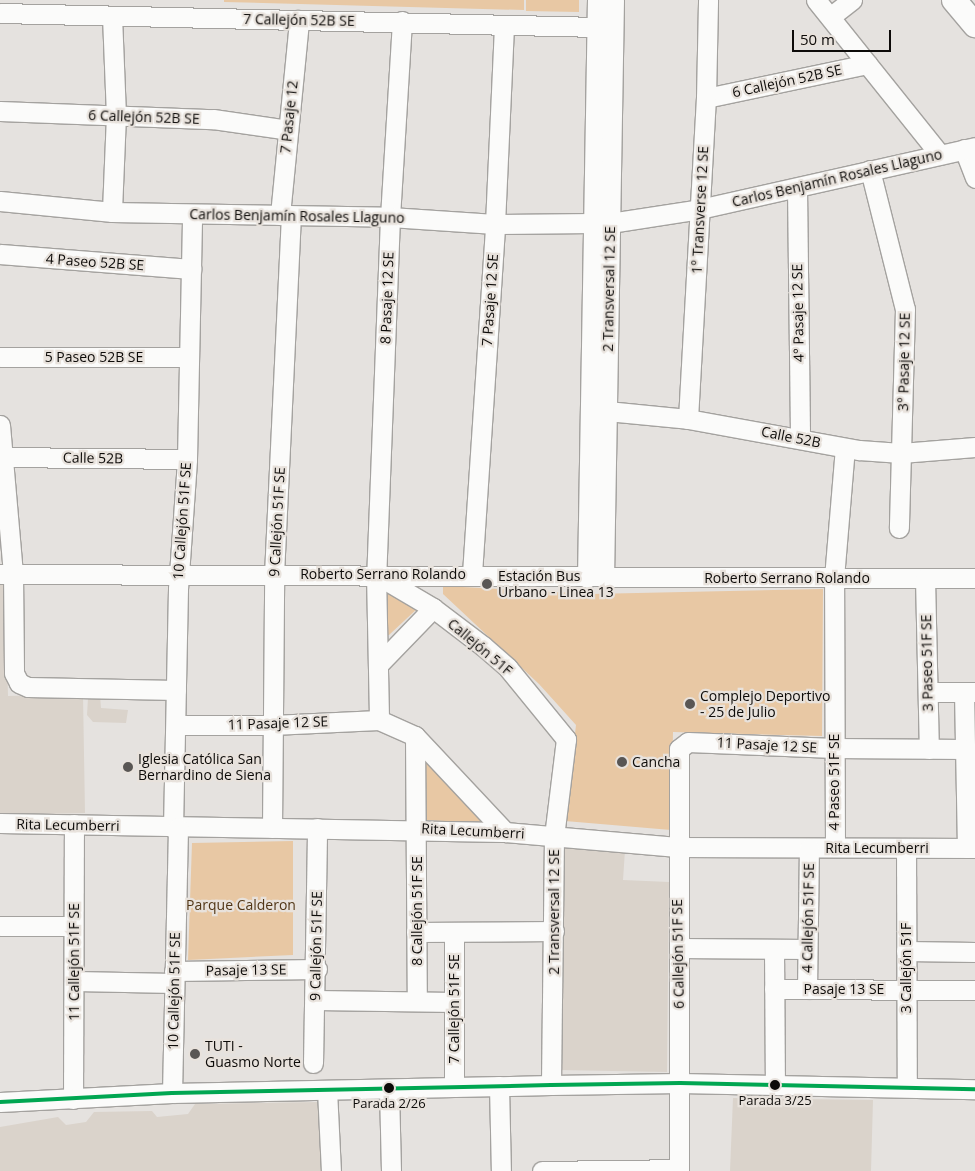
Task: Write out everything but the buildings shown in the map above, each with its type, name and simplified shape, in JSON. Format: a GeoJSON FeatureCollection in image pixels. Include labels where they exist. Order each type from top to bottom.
{"type":"FeatureCollection","features":[{"type":"Feature","properties":{"kind":"main road"},"geometry":{"type":"LineString","coordinates":[[954,0],[975,25]]}},
{"type":"Feature","properties":{"kind":"street","name":"2 Transversal 12 SE"},"geometry":{"type":"LineString","coordinates":[[595,578],[606,410],[597,0]]}},
{"type":"Feature","properties":{"kind":"street","name":"2 Transversal 12 SE"},"geometry":{"type":"LineString","coordinates":[[595,578],[602,223],[614,0]]}},
{"type":"Feature","properties":{"kind":"street","name":"1° Transverse 12 SE"},"geometry":{"type":"LineString","coordinates":[[688,419],[706,98],[708,0]]}},
{"type":"Feature","properties":{"kind":"street"},"geometry":{"type":"LineString","coordinates":[[816,0],[940,155]]}},
{"type":"Feature","properties":{"kind":"street"},"geometry":{"type":"LineString","coordinates":[[830,17],[852,0]]}},
{"type":"Feature","properties":{"kind":"street","name":"7 Callejón 52B SE"},"geometry":{"type":"LineString","coordinates":[[0,14],[402,21],[597,27]]}},
{"type":"Feature","properties":{"kind":"street"},"geometry":{"type":"LineString","coordinates":[[112,16],[116,115],[112,212]]}},
{"type":"Feature","properties":{"kind":"street","name":"7 Pasaje 12"},"geometry":{"type":"LineString","coordinates":[[286,215],[288,130],[299,20]]}},
{"type":"Feature","properties":{"kind":"street","name":"8 Pasaje 12 SE"},"geometry":{"type":"LineString","coordinates":[[376,574],[390,217],[402,21]]}},
{"type":"Feature","properties":{"kind":"street","name":"7 Pasaje 12 SE"},"geometry":{"type":"LineString","coordinates":[[472,574],[495,224],[504,25]]}},
{"type":"Feature","properties":{"kind":"street","name":"6 Callejón 52B SE"},"geometry":{"type":"LineString","coordinates":[[706,98],[867,64]]}},
{"type":"Feature","properties":{"kind":"street","name":"6 Callejón 52B SE"},"geometry":{"type":"LineString","coordinates":[[0,111],[214,119],[288,130]]}},
{"type":"Feature","properties":{"kind":"street","name":"Carlos Benjamín Rosales Llaguno"},"geometry":{"type":"LineString","coordinates":[[0,201],[112,212],[390,217],[495,224],[602,223],[700,209],[970,148]]}},
{"type":"Feature","properties":{"kind":"street"},"geometry":{"type":"LineString","coordinates":[[970,148],[975,178]]}},
{"type":"Feature","properties":{"kind":"street","name":"3° Pasaje 12 SE"},"geometry":{"type":"LineString","coordinates":[[870,170],[906,309],[899,528]]}},
{"type":"Feature","properties":{"kind":"street","name":"4° Pasaje 12 SE"},"geometry":{"type":"LineString","coordinates":[[796,188],[800,437]]}},
{"type":"Feature","properties":{"kind":"street","name":"10 Callejón 51F SE"},"geometry":{"type":"LineString","coordinates":[[172,1093],[176,690],[186,458],[192,214]]}},
{"type":"Feature","properties":{"kind":"street","name":"9 Callejón 51F SE"},"geometry":{"type":"LineString","coordinates":[[272,828],[274,575],[286,215]]}},
{"type":"Feature","properties":{"kind":"street","name":"4 Paseo 52B SE"},"geometry":{"type":"LineString","coordinates":[[0,254],[191,269]]}},
{"type":"Feature","properties":{"kind":"street","name":"5 Paseo 52B SE"},"geometry":{"type":"LineString","coordinates":[[0,357],[189,357]]}},
{"type":"Feature","properties":{"kind":"street","name":"Calle 52B"},"geometry":{"type":"LineString","coordinates":[[606,410],[688,419],[800,437],[844,448],[901,453],[975,446]]}},
{"type":"Feature","properties":{"kind":"street"},"geometry":{"type":"LineString","coordinates":[[0,425],[14,673],[19,683],[28,687],[176,690]]}},
{"type":"Feature","properties":{"kind":"street","name":"4 Paseo 51F SE"},"geometry":{"type":"LineString","coordinates":[[835,846],[834,578],[844,448]]}},
{"type":"Feature","properties":{"kind":"street","name":"Calle 52B"},"geometry":{"type":"LineString","coordinates":[[2,457],[186,458]]}},
{"type":"Feature","properties":{"kind":"street","name":"Roberto Serrano Rolando"},"geometry":{"type":"LineString","coordinates":[[7,574],[472,574],[595,578],[975,578]]}},
{"type":"Feature","properties":{"kind":"street"},"geometry":{"type":"LineString","coordinates":[[376,574],[379,720],[415,736],[505,832]]}},
{"type":"Feature","properties":{"kind":"street","name":"Callejón 51F"},"geometry":{"type":"LineString","coordinates":[[376,574],[433,608],[508,668],[566,739]]}},
{"type":"Feature","properties":{"kind":"street","name":"3 Paseo 51F SE"},"geometry":{"type":"LineString","coordinates":[[925,578],[929,749]]}},
{"type":"Feature","properties":{"kind":"street"},"geometry":{"type":"LineString","coordinates":[[379,664],[433,608]]}},
{"type":"Feature","properties":{"kind":"street"},"geometry":{"type":"LineString","coordinates":[[928,692],[969,692],[965,749],[971,848]]}},
{"type":"Feature","properties":{"kind":"street","name":"11 Pasaje 12 SE"},"geometry":{"type":"LineString","coordinates":[[176,725],[272,725],[379,720]]}},
{"type":"Feature","properties":{"kind":"street","name":"8 Callejón 51F SE"},"geometry":{"type":"LineString","coordinates":[[415,736],[417,828],[416,1002]]}},
{"type":"Feature","properties":{"kind":"street","name":"2 Transversal 12 SE"},"geometry":{"type":"LineString","coordinates":[[551,1085],[554,837],[566,739]]}},
{"type":"Feature","properties":{"kind":"street","name":"11 Pasaje 12 SE"},"geometry":{"type":"LineString","coordinates":[[688,742],[834,748],[965,749]]}},
{"type":"Feature","properties":{"kind":"street","name":"6 Callejón 51F SE"},"geometry":{"type":"LineString","coordinates":[[679,1170],[680,1083],[677,847],[679,749],[688,742]]}},
{"type":"Feature","properties":{"kind":"street","name":"Rita Lecumberri"},"geometry":{"type":"LineString","coordinates":[[0,823],[175,828],[417,828],[505,832],[677,847],[809,848],[835,846],[971,848]]}},
{"type":"Feature","properties":{"kind":"street","name":"11 Callejón 51F SE"},"geometry":{"type":"LineString","coordinates":[[73,1099],[75,981],[73,926],[74,824]]}},
{"type":"Feature","properties":{"kind":"street","name":"9 Callejón 51F SE"},"geometry":{"type":"LineString","coordinates":[[313,1063],[317,969],[317,828]]}},
{"type":"Feature","properties":{"kind":"street","name":"4 Callejón 51F SE"},"geometry":{"type":"LineString","coordinates":[[807,989],[809,848]]}},
{"type":"Feature","properties":{"kind":"street","name":"3 Callejón 51F"},"geometry":{"type":"LineString","coordinates":[[906,848],[907,1087]]}},
{"type":"Feature","properties":{"kind":"street"},"geometry":{"type":"LineString","coordinates":[[0,926],[73,926]]}},
{"type":"Feature","properties":{"kind":"street"},"geometry":{"type":"LineString","coordinates":[[416,932],[554,931]]}},
{"type":"Feature","properties":{"kind":"street","name":"7 Callejón 51F SE"},"geometry":{"type":"LineString","coordinates":[[454,932],[454,1087]]}},
{"type":"Feature","properties":{"kind":"street"},"geometry":{"type":"LineString","coordinates":[[679,948],[807,949]]}},
{"type":"Feature","properties":{"kind":"street"},"geometry":{"type":"LineString","coordinates":[[774,949],[775,1086]]}},
{"type":"Feature","properties":{"kind":"street"},"geometry":{"type":"LineString","coordinates":[[906,951],[975,952]]}},
{"type":"Feature","properties":{"kind":"street","name":"Pasaje 13 SE"},"geometry":{"type":"LineString","coordinates":[[75,981],[317,969]]}},
{"type":"Feature","properties":{"kind":"street","name":"Pasaje 13 SE"},"geometry":{"type":"LineString","coordinates":[[774,989],[975,990]]}},
{"type":"Feature","properties":{"kind":"street"},"geometry":{"type":"LineString","coordinates":[[316,1000],[454,1002]]}},
{"type":"Feature","properties":{"kind":"street"},"geometry":{"type":"LineString","coordinates":[[0,1102],[172,1093],[680,1083],[975,1089]]}},
{"type":"Feature","properties":{"kind":"street"},"geometry":{"type":"LineString","coordinates":[[499,1086],[501,1171]]}},
{"type":"Feature","properties":{"kind":"street"},"geometry":{"type":"LineString","coordinates":[[389,1089],[391,1171]]}},
{"type":"Feature","properties":{"kind":"street"},"geometry":{"type":"LineString","coordinates":[[327,1090],[331,1171]]}},
{"type":"Feature","properties":{"kind":"street"},"geometry":{"type":"LineString","coordinates":[[542,1171],[679,1170]]}},
{"type":"Feature","properties":{"kind":"shaded area"},"geometry":{"type":"Polygon","coordinates":[[[0,582],[5,582],[8,696],[83,694],[85,813],[0,815],[0,582]]]}},
{"type":"Feature","properties":{"kind":"shaded area"},"geometry":{"type":"Polygon","coordinates":[[[100,695],[101,708],[128,710],[126,723],[93,722],[87,715],[88,698],[100,695]]]}},
{"type":"Feature","properties":{"kind":"shaded area"},"geometry":{"type":"Polygon","coordinates":[[[563,846],[625,850],[623,880],[669,882],[667,1072],[559,1070],[563,846]]]}},
{"type":"Feature","properties":{"kind":"shaded area"},"geometry":{"type":"Polygon","coordinates":[[[733,1098],[873,1100],[871,1171],[730,1171],[733,1098]]]}},
{"type":"Feature","properties":{"kind":"shaded area"},"geometry":{"type":"Polygon","coordinates":[[[322,1102],[323,1171],[0,1171],[0,1127],[58,1117],[66,1125],[86,1122],[94,1112],[152,1111],[157,1117],[188,1114],[195,1104],[322,1102]]]}},
{"type":"Feature","properties":{"kind":"green space"},"geometry":{"type":"Polygon","coordinates":[[[224,0],[524,0],[524,10],[224,2],[224,0]]]}},
{"type":"Feature","properties":{"kind":"green space"},"geometry":{"type":"Polygon","coordinates":[[[526,0],[579,0],[579,12],[526,11],[526,0]]]}},
{"type":"Feature","properties":{"kind":"green space","name":"Complejo Deportivo - 25 de Julio"},"geometry":{"type":"Polygon","coordinates":[[[443,586],[591,594],[823,589],[822,736],[673,732],[671,830],[565,821],[576,725],[539,684],[443,594],[443,586]]]}},
{"type":"Feature","properties":{"kind":"green space"},"geometry":{"type":"Polygon","coordinates":[[[385,587],[419,607],[389,635],[385,635],[385,587]]]}},
{"type":"Feature","properties":{"kind":"green space"},"geometry":{"type":"Polygon","coordinates":[[[424,752],[489,823],[422,820],[424,752]]]}},
{"type":"Feature","properties":{"kind":"green space","name":"Parque Calderon"},"geometry":{"type":"Polygon","coordinates":[[[293,841],[293,955],[188,960],[192,843],[293,841]]]}},
{"type":"Feature","properties":{"kind":"transit line","name":"10"},"geometry":{"type":"LineString","coordinates":[[0,1102],[172,1093],[680,1083],[975,1089]]}},
{"type":"Feature","properties":{"kind":"place","name":"Estación Bus Urbano - Linea 13"},"geometry":{"type":"Point","coordinates":[487,584]}},
{"type":"Feature","properties":{"kind":"place","name":"Complejo Deportivo - 25 de Julio"},"geometry":{"type":"Point","coordinates":[690,704]}},
{"type":"Feature","properties":{"kind":"place","name":"Cancha"},"geometry":{"type":"Point","coordinates":[622,762]}},
{"type":"Feature","properties":{"kind":"place","name":"Iglesia Católica San Bernardino de Siena"},"geometry":{"type":"Point","coordinates":[128,767]}},
{"type":"Feature","properties":{"kind":"place","name":"TUTI - Guasmo Norte"},"geometry":{"type":"Point","coordinates":[195,1054]}},
{"type":"Feature","properties":{"kind":"place","name":"Parada 3/25"},"geometry":{"type":"Point","coordinates":[775,1085]}},
{"type":"Feature","properties":{"kind":"place","name":"Parada 2/26"},"geometry":{"type":"Point","coordinates":[389,1088]}}]}
